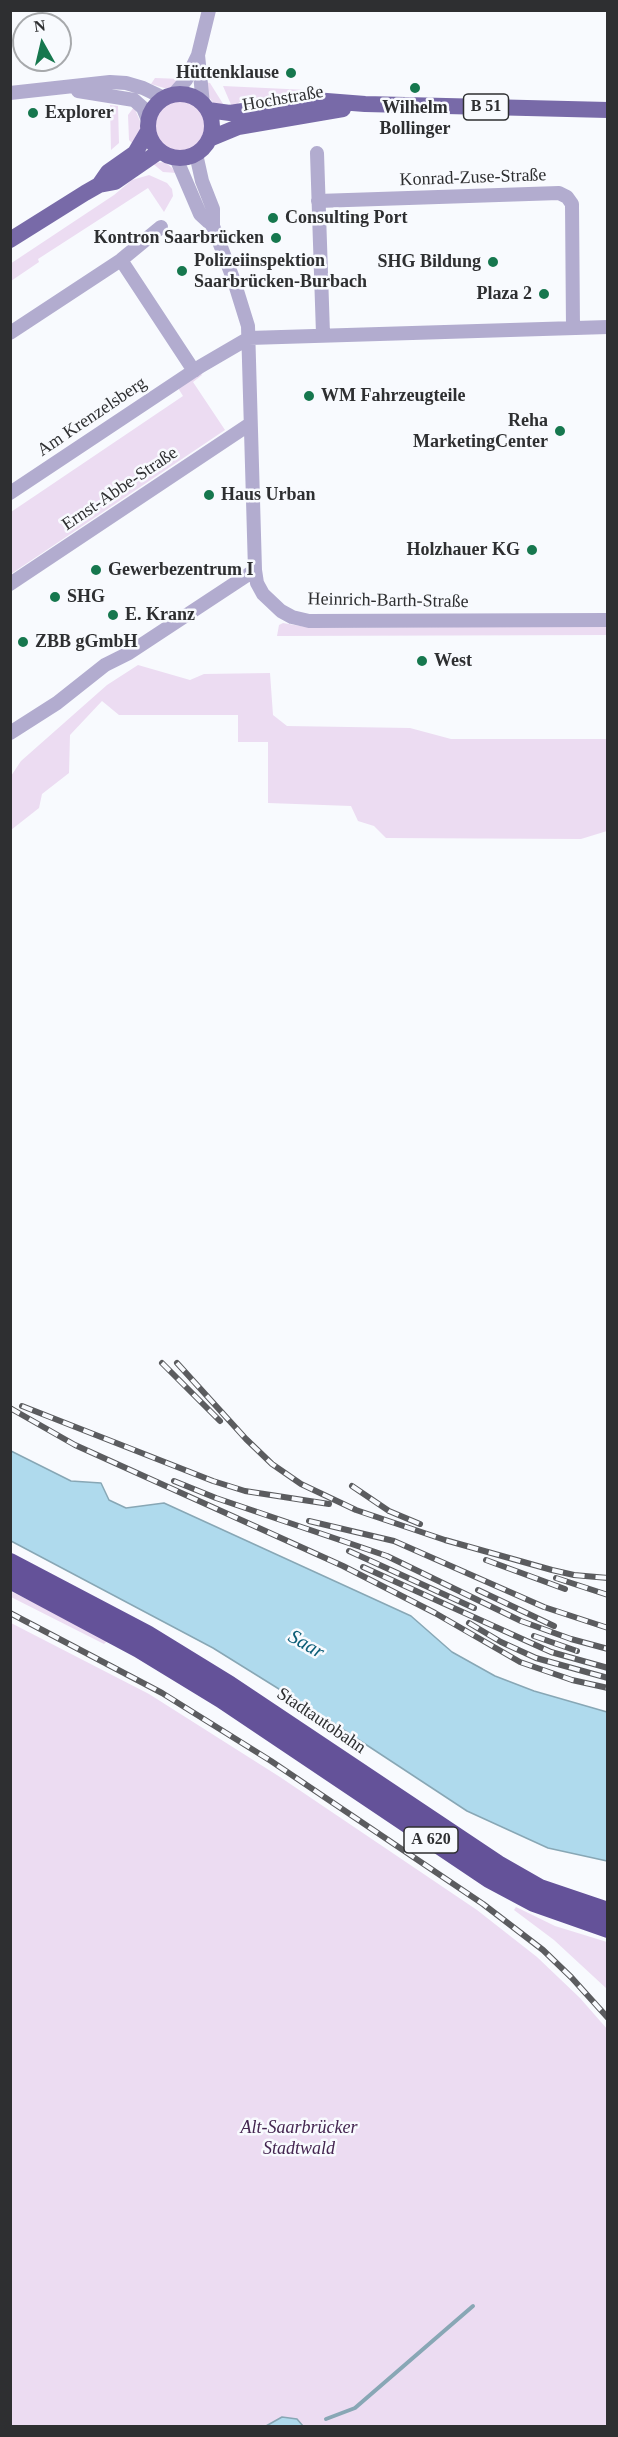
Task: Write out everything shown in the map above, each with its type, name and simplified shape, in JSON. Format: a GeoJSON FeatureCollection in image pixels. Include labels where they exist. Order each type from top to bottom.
{"type":"FeatureCollection","features":[{"type":"Feature","properties":{"kind":"highway","name":"Stadtautobahn"},"geometry":{"type":"LineString","coordinates":[[10,1562],[64,1588],[147,1634],[230,1685],[498,1864],[540,1888],[608,1911]]}},
{"type":"Feature","properties":{"kind":"highway","name":"Stadtautobahn"},"geometry":{"type":"LineString","coordinates":[[10,1580],[139,1649],[220,1699],[489,1879],[534,1904],[608,1929]]}},
{"type":"Feature","properties":{"kind":"main road","name":"B 51"},"geometry":{"type":"LineString","coordinates":[[169,96],[193,96],[206,107]]}},
{"type":"Feature","properties":{"kind":"main road"},"geometry":{"type":"LineString","coordinates":[[99,185],[108,172],[135,153],[155,105],[169,96]]}},
{"type":"Feature","properties":{"kind":"main road","name":"Hochstraße"},"geometry":{"type":"LineString","coordinates":[[206,107],[230,113],[314,100],[365,104],[608,110]]}},
{"type":"Feature","properties":{"kind":"main road","name":"Hochstraße"},"geometry":{"type":"LineString","coordinates":[[209,139],[238,127],[365,104]]}},
{"type":"Feature","properties":{"kind":"main road"},"geometry":{"type":"LineString","coordinates":[[206,107],[212,127],[209,139]]}},
{"type":"Feature","properties":{"kind":"main road"},"geometry":{"type":"LineString","coordinates":[[148,125],[154,146],[160,151],[176,158],[196,154]]}},
{"type":"Feature","properties":{"kind":"main road","name":"B 51"},"geometry":{"type":"LineString","coordinates":[[196,154],[209,139]]}},
{"type":"Feature","properties":{"kind":"main road"},"geometry":{"type":"LineString","coordinates":[[10,240],[99,185],[116,182],[160,151]]}},
{"type":"Feature","properties":{"kind":"street"},"geometry":{"type":"LineString","coordinates":[[10,93],[110,82],[126,83],[169,96],[186,81],[198,56],[209,10]]}},
{"type":"Feature","properties":{"kind":"street"},"geometry":{"type":"LineString","coordinates":[[198,56],[206,107]]}},
{"type":"Feature","properties":{"kind":"street"},"geometry":{"type":"LineString","coordinates":[[64,88],[134,100],[143,108],[148,125]]}},
{"type":"Feature","properties":{"kind":"street"},"geometry":{"type":"LineString","coordinates":[[317,153],[323,334]]}},
{"type":"Feature","properties":{"kind":"street","name":"Heinrich-Barth-Straße"},"geometry":{"type":"LineString","coordinates":[[196,154],[201,181],[213,209],[213,226],[234,281],[249,338],[255,570],[257,583],[270,602],[292,617],[309,621],[608,620]]}},
{"type":"Feature","properties":{"kind":"street","name":"Heinrich-Barth-Straße"},"geometry":{"type":"LineString","coordinates":[[176,158],[200,214],[213,226]]}},
{"type":"Feature","properties":{"kind":"street","name":"Konrad-Zuse-Straße"},"geometry":{"type":"LineString","coordinates":[[318,201],[559,193],[567,197],[572,204],[573,328]]}},
{"type":"Feature","properties":{"kind":"street"},"geometry":{"type":"LineString","coordinates":[[10,333],[120,260],[161,227]]}},
{"type":"Feature","properties":{"kind":"street"},"geometry":{"type":"LineString","coordinates":[[120,260],[194,371]]}},
{"type":"Feature","properties":{"kind":"street"},"geometry":{"type":"LineString","coordinates":[[249,338],[608,327]]}},
{"type":"Feature","properties":{"kind":"street","name":"Am Krenzelsberg"},"geometry":{"type":"LineString","coordinates":[[10,493],[194,371],[249,338]]}},
{"type":"Feature","properties":{"kind":"street","name":"Ernst-Abbe-Straße"},"geometry":{"type":"LineString","coordinates":[[10,584],[250,424]]}},
{"type":"Feature","properties":{"kind":"street"},"geometry":{"type":"LineString","coordinates":[[10,734],[57,703],[105,665],[129,653],[255,570]]}},
{"type":"Feature","properties":{"kind":"green space"},"geometry":{"type":"Polygon","coordinates":[[[155,78],[182,79],[171,88],[164,88],[151,84],[155,78]]]}},
{"type":"Feature","properties":{"kind":"green space"},"geometry":{"type":"Polygon","coordinates":[[[205,82],[210,83],[225,107],[213,103],[205,82]]]}},
{"type":"Feature","properties":{"kind":"green space"},"geometry":{"type":"Polygon","coordinates":[[[223,86],[308,90],[307,95],[260,102],[257,99],[239,102],[237,106],[232,107],[223,86]]]}},
{"type":"Feature","properties":{"kind":"green space"},"geometry":{"type":"Polygon","coordinates":[[[185,101],[198,108],[204,116],[204,136],[198,144],[190,150],[175,151],[162,144],[156,136],[155,121],[162,108],[170,102],[185,101]]]}},
{"type":"Feature","properties":{"kind":"green space"},"geometry":{"type":"Polygon","coordinates":[[[110,105],[118,106],[119,143],[111,150],[110,105]]]}},
{"type":"Feature","properties":{"kind":"green space"},"geometry":{"type":"Polygon","coordinates":[[[134,107],[141,128],[134,145],[129,140],[128,115],[134,107]]]}},
{"type":"Feature","properties":{"kind":"green space"},"geometry":{"type":"Polygon","coordinates":[[[165,162],[177,173],[163,172],[152,163],[165,162]]]}},
{"type":"Feature","properties":{"kind":"green space"},"geometry":{"type":"Polygon","coordinates":[[[149,175],[167,183],[172,189],[173,196],[164,212],[148,188],[38,259],[39,262],[11,281],[10,264],[114,195],[132,180],[149,175]]]}},
{"type":"Feature","properties":{"kind":"green space"},"geometry":{"type":"Polygon","coordinates":[[[200,373],[202,375],[193,382],[225,430],[11,574],[11,512],[183,396],[178,388],[200,373]]]}},
{"type":"Feature","properties":{"kind":"green space"},"geometry":{"type":"Polygon","coordinates":[[[283,623],[312,628],[607,626],[608,635],[277,636],[279,625],[283,623]]]}},
{"type":"Feature","properties":{"kind":"green space"},"geometry":{"type":"Polygon","coordinates":[[[138,665],[190,680],[204,674],[270,673],[273,715],[287,726],[410,728],[451,739],[607,739],[607,831],[581,839],[386,838],[374,826],[358,821],[351,806],[268,803],[268,742],[238,742],[238,715],[119,715],[102,701],[70,735],[69,773],[42,794],[39,808],[11,830],[11,776],[21,761],[107,685],[138,665]]]}},
{"type":"Feature","properties":{"kind":"green space"},"geometry":{"type":"Polygon","coordinates":[[[10,1591],[107,1641],[104,1644],[11,1597],[10,1591]]]}},
{"type":"Feature","properties":{"kind":"green space","name":"Alt-Saarbrücker Stadtwald"},"geometry":{"type":"Polygon","coordinates":[[[11,1623],[149,1694],[280,1777],[477,1910],[537,1957],[580,1998],[608,2030],[607,2426],[11,2426],[11,1623]]]}},
{"type":"Feature","properties":{"kind":"green space"},"geometry":{"type":"Polygon","coordinates":[[[516,1907],[555,1926],[607,1942],[607,1989],[554,1940],[514,1910],[516,1907]]]}},
{"type":"Feature","properties":{"kind":"water","name":"Saar"},"geometry":{"type":"Polygon","coordinates":[[[11,1451],[71,1481],[101,1483],[109,1500],[126,1508],[164,1503],[411,1616],[452,1652],[495,1676],[534,1691],[607,1712],[607,1861],[548,1848],[467,1811],[324,1717],[213,1648],[11,1541],[11,1451]]]}},
{"type":"Feature","properties":{"kind":"water"},"geometry":{"type":"Polygon","coordinates":[[[282,2417],[297,2419],[303,2426],[266,2426],[282,2417]]]}},
{"type":"Feature","properties":{"kind":"waterway"},"geometry":{"type":"LineString","coordinates":[[326,2419],[355,2408],[473,2306]]}},
{"type":"Feature","properties":{"kind":"railway"},"geometry":{"type":"LineString","coordinates":[[162,1363],[220,1421]]}},
{"type":"Feature","properties":{"kind":"railway"},"geometry":{"type":"LineString","coordinates":[[177,1363],[246,1439],[272,1464],[301,1484],[356,1510],[445,1540],[552,1570],[574,1575],[608,1578]]}},
{"type":"Feature","properties":{"kind":"railway"},"geometry":{"type":"LineString","coordinates":[[22,1406],[213,1481],[245,1491],[329,1504]]}},
{"type":"Feature","properties":{"kind":"railway"},"geometry":{"type":"LineString","coordinates":[[10,1408],[75,1445],[343,1566],[435,1613],[520,1662],[572,1680],[608,1688]]}},
{"type":"Feature","properties":{"kind":"railway"},"geometry":{"type":"LineString","coordinates":[[174,1481],[216,1498],[387,1556],[521,1621],[571,1639],[608,1649]]}},
{"type":"Feature","properties":{"kind":"railway"},"geometry":{"type":"LineString","coordinates":[[352,1486],[389,1511],[420,1524]]}},
{"type":"Feature","properties":{"kind":"railway"},"geometry":{"type":"LineString","coordinates":[[309,1521],[394,1541],[544,1607],[608,1628]]}},
{"type":"Feature","properties":{"kind":"railway"},"geometry":{"type":"LineString","coordinates":[[349,1551],[474,1608]]}},
{"type":"Feature","properties":{"kind":"railway"},"geometry":{"type":"LineString","coordinates":[[486,1560],[565,1589]]}},
{"type":"Feature","properties":{"kind":"railway"},"geometry":{"type":"LineString","coordinates":[[363,1567],[551,1652],[608,1668]]}},
{"type":"Feature","properties":{"kind":"railway"},"geometry":{"type":"LineString","coordinates":[[556,1578],[608,1595]]}},
{"type":"Feature","properties":{"kind":"railway"},"geometry":{"type":"LineString","coordinates":[[478,1590],[554,1626]]}},
{"type":"Feature","properties":{"kind":"railway"},"geometry":{"type":"LineString","coordinates":[[10,1613],[162,1693],[271,1761],[483,1904],[543,1950],[608,2018]]}},
{"type":"Feature","properties":{"kind":"railway"},"geometry":{"type":"LineString","coordinates":[[469,1623],[501,1642],[536,1658],[608,1678]]}},
{"type":"Feature","properties":{"kind":"railway"},"geometry":{"type":"LineString","coordinates":[[534,1636],[577,1651]]}},
{"type":"Feature","properties":{"kind":"place","name":"Hüttenklause"},"geometry":{"type":"Point","coordinates":[291,73]}},
{"type":"Feature","properties":{"kind":"place","name":"Wilhelm Bollinger"},"geometry":{"type":"Point","coordinates":[415,88]}},
{"type":"Feature","properties":{"kind":"place","name":"Explorer"},"geometry":{"type":"Point","coordinates":[33,113]}},
{"type":"Feature","properties":{"kind":"place","name":"Consulting Port"},"geometry":{"type":"Point","coordinates":[273,218]}},
{"type":"Feature","properties":{"kind":"place","name":"Kontron Saarbrücken"},"geometry":{"type":"Point","coordinates":[276,238]}},
{"type":"Feature","properties":{"kind":"place","name":"SHG Bildung"},"geometry":{"type":"Point","coordinates":[493,262]}},
{"type":"Feature","properties":{"kind":"place","name":"Polizeiinspektion Saarbrücken-Burbach"},"geometry":{"type":"Point","coordinates":[182,271]}},
{"type":"Feature","properties":{"kind":"place","name":"Plaza 2"},"geometry":{"type":"Point","coordinates":[544,294]}},
{"type":"Feature","properties":{"kind":"place","name":"WM Fahrzeugteile"},"geometry":{"type":"Point","coordinates":[309,396]}},
{"type":"Feature","properties":{"kind":"place","name":"Reha MarketingCenter"},"geometry":{"type":"Point","coordinates":[560,431]}},
{"type":"Feature","properties":{"kind":"place","name":"Haus Urban"},"geometry":{"type":"Point","coordinates":[209,495]}},
{"type":"Feature","properties":{"kind":"place","name":"Holzhauer KG"},"geometry":{"type":"Point","coordinates":[532,550]}},
{"type":"Feature","properties":{"kind":"place","name":"Gewerbezentrum I"},"geometry":{"type":"Point","coordinates":[96,570]}},
{"type":"Feature","properties":{"kind":"place","name":"SHG"},"geometry":{"type":"Point","coordinates":[55,597]}},
{"type":"Feature","properties":{"kind":"place","name":"E. Kranz"},"geometry":{"type":"Point","coordinates":[113,615]}},
{"type":"Feature","properties":{"kind":"place","name":"ZBB gGmbH"},"geometry":{"type":"Point","coordinates":[23,642]}},
{"type":"Feature","properties":{"kind":"place","name":"West"},"geometry":{"type":"Point","coordinates":[422,661]}}]}
